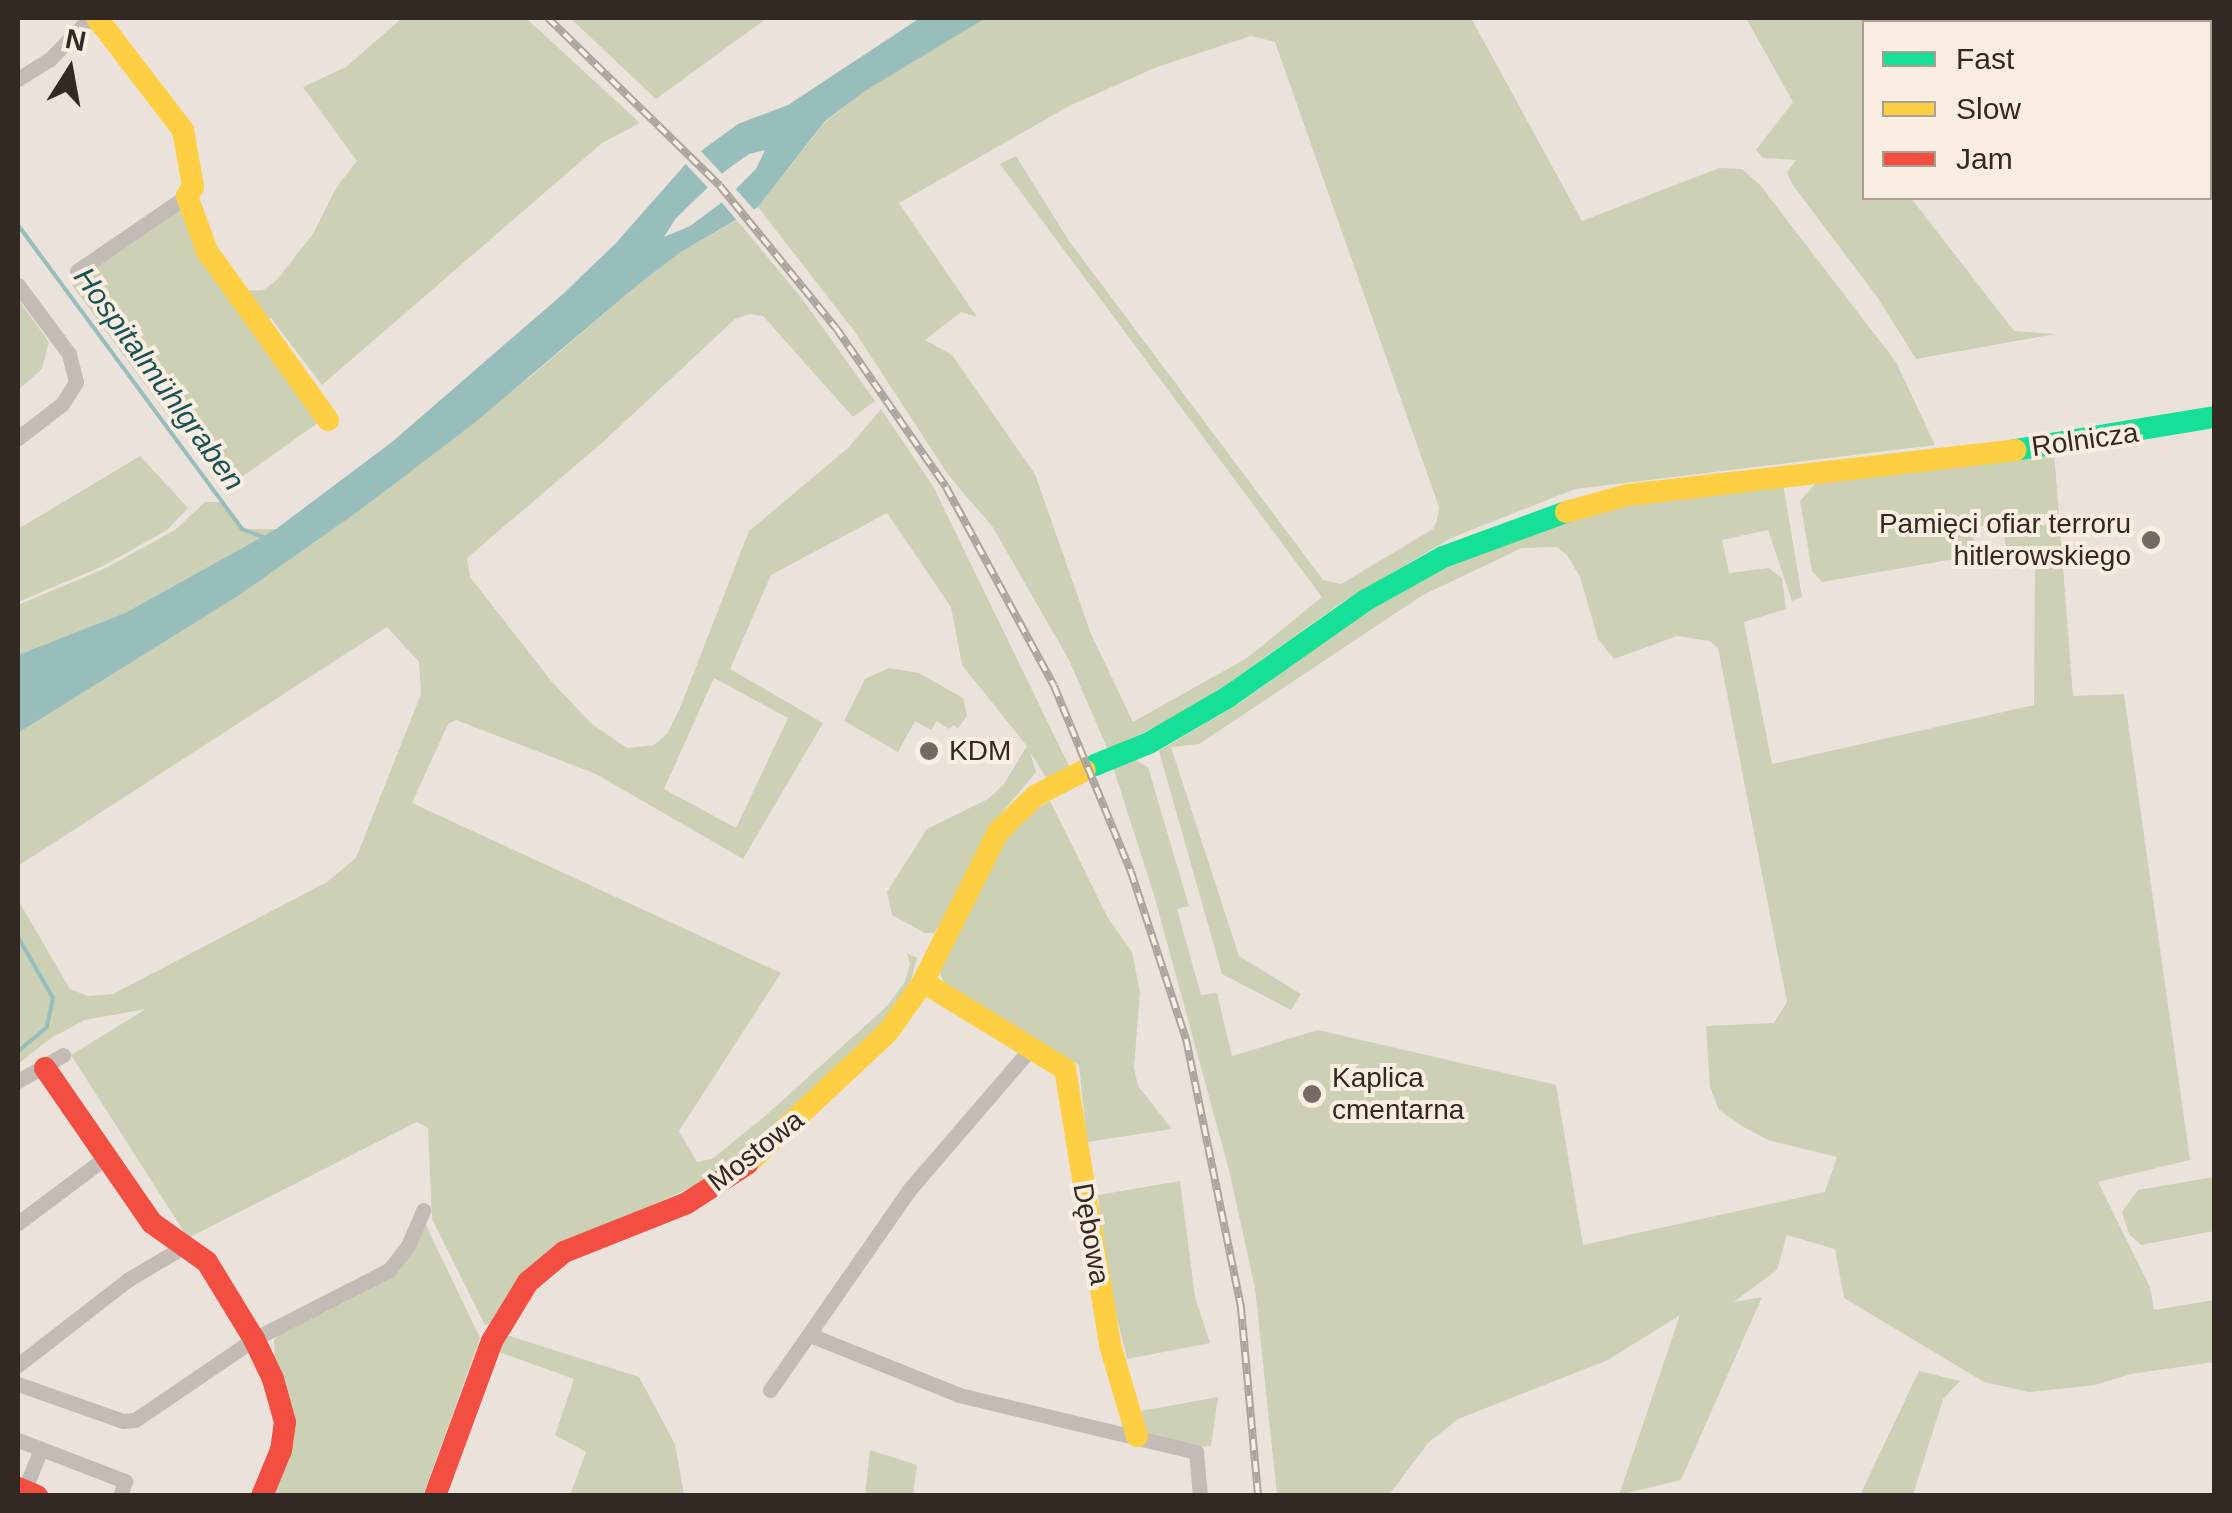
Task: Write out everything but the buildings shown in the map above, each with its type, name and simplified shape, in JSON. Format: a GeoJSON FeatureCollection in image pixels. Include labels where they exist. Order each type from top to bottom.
{"type":"FeatureCollection","features":[{"type":"Feature","properties":{"kind":"street"},"geometry":{"type":"LineString","coordinates":[[18,79],[50,59],[94,18],[183,130],[193,186],[188,196],[77,271]]}},
{"type":"Feature","properties":{"kind":"street"},"geometry":{"type":"LineString","coordinates":[[188,196],[207,251],[328,420]]}},
{"type":"Feature","properties":{"kind":"street"},"geometry":{"type":"LineString","coordinates":[[18,284],[68,354],[76,382],[62,404],[18,438]]}},
{"type":"Feature","properties":{"kind":"street","name":"Rolnicza"},"geometry":{"type":"LineString","coordinates":[[1084,770],[1150,743],[1228,697],[1381,591],[1443,556],[1532,521],[1626,494],[2137,434],[2214,417]]}},
{"type":"Feature","properties":{"kind":"street","name":"Mostowa"},"geometry":{"type":"LineString","coordinates":[[435,1496],[492,1341],[528,1282],[564,1252],[688,1203],[734,1175],[888,1032],[923,982],[998,832],[1035,796],[1084,770]]}},
{"type":"Feature","properties":{"kind":"street","name":"Dębowa"},"geometry":{"type":"LineString","coordinates":[[923,982],[1066,1069],[1110,1345],[1138,1436]]}},
{"type":"Feature","properties":{"kind":"street"},"geometry":{"type":"LineString","coordinates":[[770,1390],[909,1190],[1032,1047]]}},
{"type":"Feature","properties":{"kind":"street"},"geometry":{"type":"LineString","coordinates":[[18,1080],[54,1062],[105,1158],[152,1223],[207,1262],[254,1339],[273,1378],[286,1422],[281,1450],[262,1496]]}},
{"type":"Feature","properties":{"kind":"street"},"geometry":{"type":"LineString","coordinates":[[18,1223],[105,1158]]}},
{"type":"Feature","properties":{"kind":"street"},"geometry":{"type":"LineString","coordinates":[[18,1384],[130,1422],[254,1339],[388,1270],[408,1246],[422,1210]]}},
{"type":"Feature","properties":{"kind":"street"},"geometry":{"type":"LineString","coordinates":[[18,1365],[129,1279],[183,1247]]}},
{"type":"Feature","properties":{"kind":"street"},"geometry":{"type":"LineString","coordinates":[[810,1335],[959,1395],[1196,1452],[1200,1496]]}},
{"type":"Feature","properties":{"kind":"street"},"geometry":{"type":"LineString","coordinates":[[18,1440],[125,1481],[120,1496]]}},
{"type":"Feature","properties":{"kind":"street"},"geometry":{"type":"LineString","coordinates":[[26,1491],[41,1449]]}},
{"type":"Feature","properties":{"kind":"green space"},"geometry":{"type":"Polygon","coordinates":[[[402,18],[526,18],[640,123],[602,143],[322,385],[271,318],[258,317],[239,291],[263,290],[276,281],[313,234],[336,188],[357,161],[303,87],[346,67],[402,18]]]}},
{"type":"Feature","properties":{"kind":"green space"},"geometry":{"type":"Polygon","coordinates":[[[570,18],[767,18],[656,99],[570,18]]]}},
{"type":"Feature","properties":{"kind":"green space"},"geometry":{"type":"Polygon","coordinates":[[[986,18],[1471,18],[1582,221],[1719,168],[1742,169],[1760,185],[1896,362],[1935,445],[1575,489],[1451,538],[1341,603],[1195,707],[1108,750],[1069,660],[992,526],[949,476],[855,332],[758,207],[825,122],[865,91],[986,18]],[[1251,36],[1157,67],[1069,106],[899,203],[977,317],[961,312],[925,340],[952,355],[1035,474],[1091,634],[1133,722],[1247,658],[1322,597],[1000,164],[1016,156],[1069,241],[1323,580],[1341,584],[1433,529],[1437,520],[1439,507],[1275,42],[1251,36]]]}},
{"type":"Feature","properties":{"kind":"green space"},"geometry":{"type":"Polygon","coordinates":[[[1746,18],[2094,20],[1862,20],[1862,200],[1913,200],[2014,331],[2055,334],[1916,359],[1878,298],[1792,184],[1787,172],[1796,160],[1763,158],[1756,150],[1793,102],[1746,18]]]}},
{"type":"Feature","properties":{"kind":"green space"},"geometry":{"type":"Polygon","coordinates":[[[183,204],[322,420],[225,489],[197,416],[177,428],[72,285],[183,204]]]}},
{"type":"Feature","properties":{"kind":"green space"},"geometry":{"type":"Polygon","coordinates":[[[737,220],[803,300],[875,401],[853,417],[763,316],[750,314],[735,319],[603,442],[467,558],[470,577],[552,682],[592,724],[627,748],[654,745],[667,734],[680,708],[749,531],[848,448],[881,409],[933,486],[1069,766],[1047,779],[1030,752],[1036,772],[990,827],[955,901],[934,933],[925,933],[892,915],[887,892],[927,829],[988,799],[1004,784],[1027,746],[962,665],[951,607],[887,513],[771,575],[730,669],[823,723],[743,859],[596,774],[456,720],[448,724],[412,803],[781,973],[679,1131],[697,1162],[712,1159],[764,1117],[887,1006],[904,983],[910,965],[907,953],[917,958],[909,988],[893,1013],[746,1151],[706,1181],[560,1246],[494,1322],[485,1325],[432,1219],[428,1128],[417,1122],[188,1238],[71,1055],[146,1009],[85,1020],[51,1038],[18,1064],[18,900],[70,989],[88,996],[113,994],[327,882],[356,858],[421,694],[419,662],[387,627],[18,866],[18,733],[238,596],[356,513],[534,374],[681,252],[737,220]],[[714,678],[664,789],[736,828],[788,718],[714,678]]]}},
{"type":"Feature","properties":{"kind":"green space"},"geometry":{"type":"Polygon","coordinates":[[[18,299],[49,342],[42,369],[18,390],[18,299]]]}},
{"type":"Feature","properties":{"kind":"green space"},"geometry":{"type":"Polygon","coordinates":[[[2054,451],[2073,696],[2124,694],[2190,1160],[2098,1182],[2150,1287],[2154,1310],[2214,1300],[2214,1362],[2131,1374],[2095,1385],[2029,1392],[1984,1382],[1844,1298],[1835,1249],[1787,1235],[1777,1270],[1734,1302],[1762,1297],[1681,1480],[1619,1495],[1680,1315],[1608,1360],[1458,1419],[1428,1443],[1389,1495],[1277,1495],[1255,1288],[1229,1170],[1154,895],[1113,767],[1132,758],[1148,767],[1189,906],[1177,909],[1201,995],[1217,993],[1232,1056],[1318,1030],[1556,1085],[1583,1245],[1825,1192],[1837,1157],[1768,1140],[1742,1126],[1719,1110],[1710,1087],[1706,1026],[1774,1023],[1787,1002],[1718,648],[1710,641],[1677,636],[1614,659],[1598,639],[1580,577],[1567,555],[1557,547],[1522,548],[1423,595],[1199,744],[1171,747],[1239,956],[1301,994],[1291,1010],[1222,974],[1159,751],[1240,703],[1394,591],[1472,551],[1592,511],[1783,484],[1802,597],[1792,601],[1768,530],[1722,540],[1729,573],[1769,568],[1782,578],[1786,609],[1744,622],[1772,764],[2034,705],[2035,560],[2007,554],[2003,525],[1971,527],[1977,555],[1822,582],[1812,571],[1800,501],[1820,478],[2054,451]]]}},
{"type":"Feature","properties":{"kind":"green space"},"geometry":{"type":"Polygon","coordinates":[[[140,456],[188,508],[167,530],[103,566],[18,602],[18,529],[140,456]]]}},
{"type":"Feature","properties":{"kind":"green space"},"geometry":{"type":"Polygon","coordinates":[[[205,502],[222,502],[242,529],[276,529],[125,613],[18,655],[18,605],[106,568],[175,530],[205,502]]]}},
{"type":"Feature","properties":{"kind":"green space"},"geometry":{"type":"Polygon","coordinates":[[[889,668],[919,673],[963,698],[967,716],[958,728],[953,725],[949,729],[937,721],[931,730],[915,721],[898,752],[844,721],[865,679],[889,668]]]}},
{"type":"Feature","properties":{"kind":"green space"},"geometry":{"type":"Polygon","coordinates":[[[1050,801],[1108,918],[1132,952],[1140,992],[1134,1068],[1138,1086],[1172,1129],[1087,1142],[1079,1065],[945,985],[938,969],[1004,837],[1020,818],[1050,801]]]}},
{"type":"Feature","properties":{"kind":"green space"},"geometry":{"type":"Polygon","coordinates":[[[2214,1177],[2214,1231],[2141,1245],[2129,1234],[2122,1212],[2138,1190],[2214,1177]]]}},
{"type":"Feature","properties":{"kind":"green space"},"geometry":{"type":"Polygon","coordinates":[[[1180,1181],[1195,1297],[1210,1343],[1127,1359],[1105,1268],[1098,1195],[1180,1181]]]}},
{"type":"Feature","properties":{"kind":"green space"},"geometry":{"type":"Polygon","coordinates":[[[424,1221],[480,1338],[423,1495],[268,1496],[276,1473],[274,1340],[281,1330],[399,1271],[424,1221]]]}},
{"type":"Feature","properties":{"kind":"green space"},"geometry":{"type":"Polygon","coordinates":[[[503,1334],[639,1377],[675,1444],[684,1495],[570,1495],[586,1452],[555,1435],[574,1379],[496,1351],[503,1334]]]}},
{"type":"Feature","properties":{"kind":"green space"},"geometry":{"type":"Polygon","coordinates":[[[1919,1371],[1960,1381],[1943,1399],[1913,1495],[1860,1495],[1919,1371]]]}},
{"type":"Feature","properties":{"kind":"green space"},"geometry":{"type":"Polygon","coordinates":[[[1218,1397],[1211,1446],[1196,1447],[1140,1433],[1135,1412],[1218,1397]]]}},
{"type":"Feature","properties":{"kind":"green space"},"geometry":{"type":"Polygon","coordinates":[[[870,1450],[917,1465],[913,1495],[865,1495],[870,1450]]]}},
{"type":"Feature","properties":{"kind":"water"},"geometry":{"type":"Polygon","coordinates":[[[920,18],[986,18],[865,91],[825,121],[758,207],[681,252],[640,283],[473,424],[356,513],[238,596],[18,733],[18,655],[125,613],[276,529],[392,442],[563,294],[616,243],[690,159],[738,124],[788,105],[920,18]],[[765,150],[749,154],[725,171],[676,218],[664,237],[690,226],[725,200],[756,169],[765,150]]]}},
{"type":"Feature","properties":{"kind":"pier"},"geometry":{"type":"Polygon","coordinates":[[[697,147],[725,177],[710,190],[682,160],[697,147]]]}},
{"type":"Feature","properties":{"kind":"pier"},"geometry":{"type":"Polygon","coordinates":[[[732,185],[757,213],[740,224],[718,198],[732,185]]]}},
{"type":"Feature","properties":{"kind":"waterway"},"geometry":{"type":"LineString","coordinates":[[1982,18],[1996,20]]}},
{"type":"Feature","properties":{"kind":"waterway","name":"Hospitalmühlgraben"},"geometry":{"type":"LineString","coordinates":[[18,225],[242,529],[263,537]]}},
{"type":"Feature","properties":{"kind":"waterway"},"geometry":{"type":"LineString","coordinates":[[18,937],[53,998],[47,1027],[18,1051]]}},
{"type":"Feature","properties":{"kind":"railway"},"geometry":{"type":"LineString","coordinates":[[548,18],[720,186],[836,328],[946,487],[1054,686],[1131,872],[1186,1039],[1241,1308],[1258,1496]]}},
{"type":"Feature","properties":{"kind":"traffic: fast"},"geometry":{"type":"LineString","coordinates":[[2015,450],[2214,417]]}},
{"type":"Feature","properties":{"kind":"traffic: fast"},"geometry":{"type":"LineString","coordinates":[[1095,765],[1149,743],[1228,697],[1366,600],[1443,557],[1566,512]]}},
{"type":"Feature","properties":{"kind":"traffic: slow"},"geometry":{"type":"LineString","coordinates":[[97,18],[183,130],[193,187],[187,196],[207,251],[328,420]]}},
{"type":"Feature","properties":{"kind":"traffic: slow"},"geometry":{"type":"LineString","coordinates":[[1566,512],[1627,495],[2015,450]]}},
{"type":"Feature","properties":{"kind":"traffic: slow"},"geometry":{"type":"LineString","coordinates":[[747,1164],[888,1032],[922,984],[998,832],[1035,796],[1085,770]]}},
{"type":"Feature","properties":{"kind":"traffic: slow"},"geometry":{"type":"LineString","coordinates":[[923,982],[1065,1069],[1110,1345],[1137,1436]]}},
{"type":"Feature","properties":{"kind":"traffic: jam"},"geometry":{"type":"LineString","coordinates":[[45,1068],[152,1223],[207,1262],[254,1339],[273,1379],[285,1422],[281,1450],[262,1496]]}},
{"type":"Feature","properties":{"kind":"traffic: jam"},"geometry":{"type":"LineString","coordinates":[[435,1496],[492,1341],[528,1282],[564,1252],[687,1203],[747,1164]]}},
{"type":"Feature","properties":{"kind":"traffic: jam"},"geometry":{"type":"LineString","coordinates":[[18,1488],[37,1496]]}},
{"type":"Feature","properties":{"kind":"place","name":"Pamięci ofiar terroru hitlerowskiego"},"geometry":{"type":"Point","coordinates":[2151,540]}},
{"type":"Feature","properties":{"kind":"place","name":"KDM"},"geometry":{"type":"Point","coordinates":[929,751]}},
{"type":"Feature","properties":{"kind":"place","name":"Kaplica cmentarna"},"geometry":{"type":"Point","coordinates":[1312,1094]}}]}
